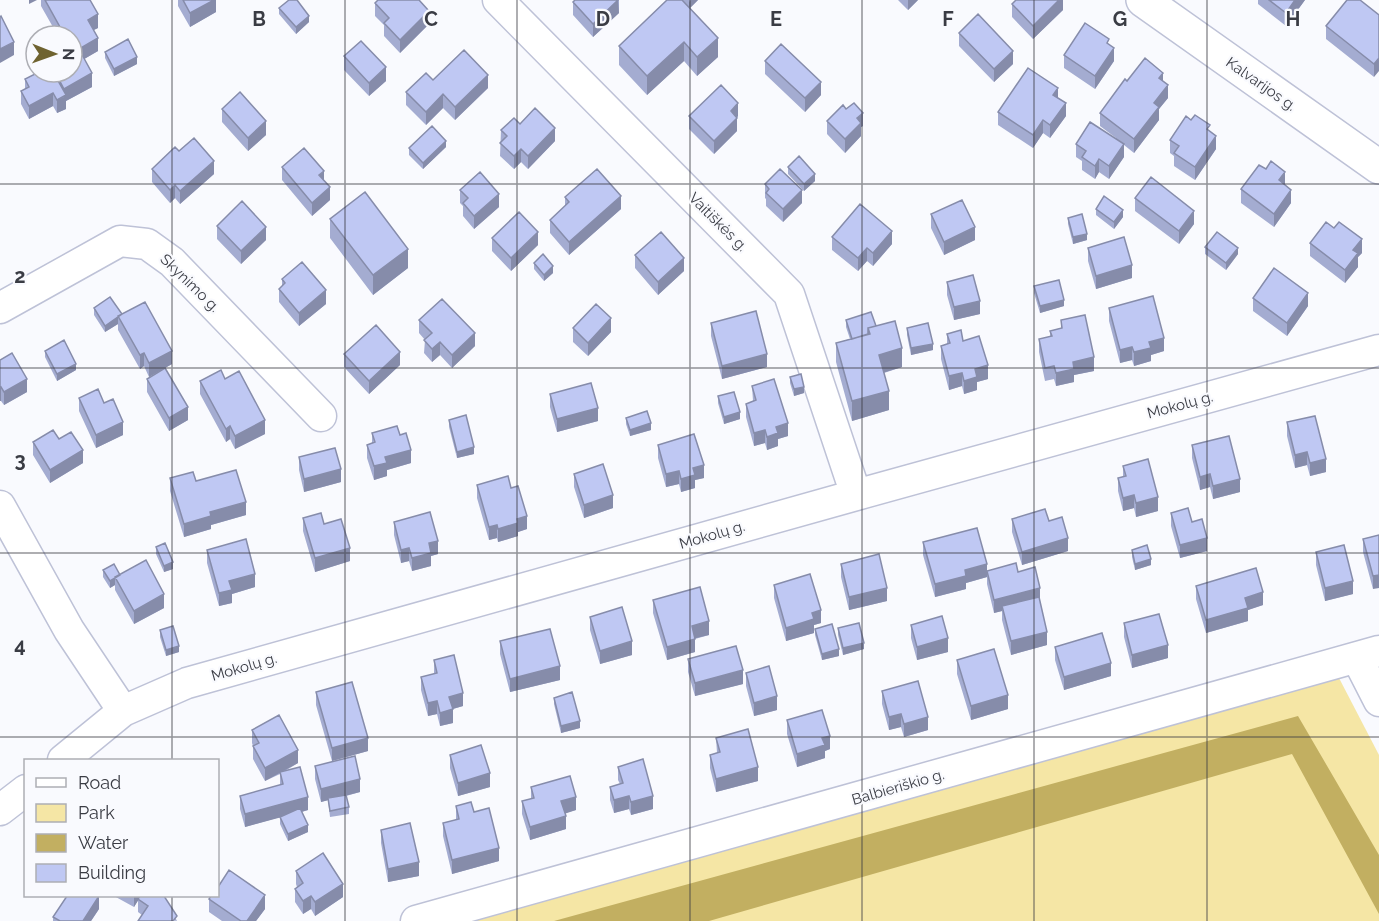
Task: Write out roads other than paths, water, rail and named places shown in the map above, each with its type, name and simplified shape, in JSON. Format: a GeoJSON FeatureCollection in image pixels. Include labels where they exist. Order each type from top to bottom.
{"type":"FeatureCollection","features":[{"type":"Feature","properties":{"kind":"main road","name":"Kalvarijos g."},"geometry":{"type":"LineString","coordinates":[[1151,2],[1379,167]]}},
{"type":"Feature","properties":{"kind":"street","name":"Vaitiškės g."},"geometry":{"type":"LineString","coordinates":[[498,0],[789,294],[856,495]]}},
{"type":"Feature","properties":{"kind":"street","name":"Skynimo g."},"geometry":{"type":"LineString","coordinates":[[0,308],[120,241],[147,244],[172,262],[321,416]]}},
{"type":"Feature","properties":{"kind":"street","name":"Mokolų g."},"geometry":{"type":"LineString","coordinates":[[64,759],[123,711],[187,683],[1379,350]]}},
{"type":"Feature","properties":{"kind":"street"},"geometry":{"type":"LineString","coordinates":[[0,506],[69,630],[123,711]]}},
{"type":"Feature","properties":{"kind":"street"},"geometry":{"type":"LineString","coordinates":[[1368,655],[1379,701]]}},
{"type":"Feature","properties":{"kind":"street","name":"Balbieriškio g."},"geometry":{"type":"LineString","coordinates":[[416,921],[1368,655]]}},
{"type":"Feature","properties":{"kind":"street"},"geometry":{"type":"LineString","coordinates":[[0,810],[24,792]]}},
{"type":"Feature","properties":{"kind":"water"},"geometry":{"type":"Polygon","coordinates":[[[1298,716],[1379,855],[1379,914],[1292,754],[709,921],[554,921],[1298,716]]]}}]}
